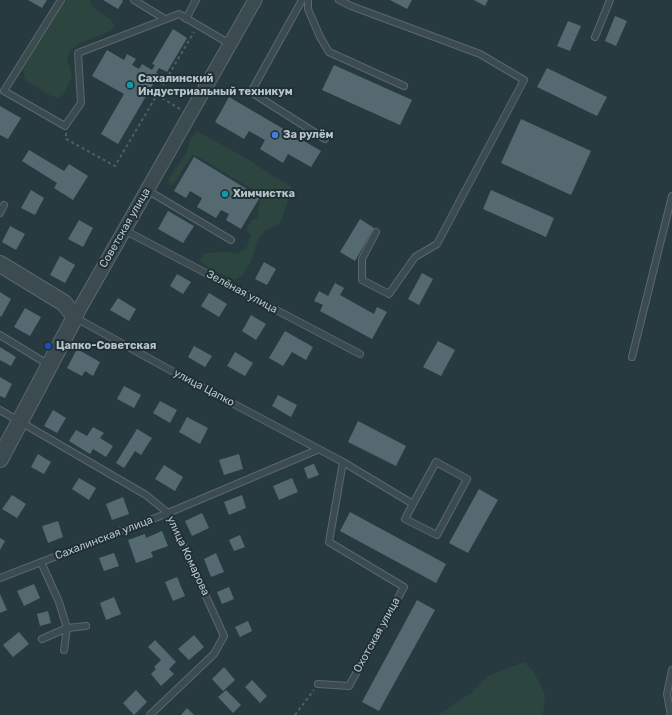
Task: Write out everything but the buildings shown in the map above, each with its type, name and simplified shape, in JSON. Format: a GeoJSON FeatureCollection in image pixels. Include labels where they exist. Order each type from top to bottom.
{"type":"FeatureCollection","features":[{"type":"Feature","properties":{"kind":"street","name":"Советская улица"},"geometry":{"type":"LineString","coordinates":[[0,459],[75,317],[255,0]]}},
{"type":"Feature","properties":{"kind":"street","name":"улица Цапко"},"geometry":{"type":"LineString","coordinates":[[0,264],[64,303],[75,317]]}},
{"type":"Feature","properties":{"kind":"lane"},"geometry":{"type":"LineString","coordinates":[[61,0],[4,91],[65,126],[82,103],[78,52],[179,14],[230,44]]}},
{"type":"Feature","properties":{"kind":"lane"},"geometry":{"type":"LineString","coordinates":[[134,0],[166,19]]}},
{"type":"Feature","properties":{"kind":"lane"},"geometry":{"type":"LineString","coordinates":[[186,19],[196,0]]}},
{"type":"Feature","properties":{"kind":"lane"},"geometry":{"type":"LineString","coordinates":[[302,0],[251,92],[325,139]]}},
{"type":"Feature","properties":{"kind":"lane"},"geometry":{"type":"LineString","coordinates":[[308,0],[308,9],[320,37],[330,52],[404,86]]}},
{"type":"Feature","properties":{"kind":"lane"},"geometry":{"type":"LineString","coordinates":[[339,0],[351,6],[480,54],[524,80],[437,244],[415,257],[389,294],[362,280],[362,259],[376,232]]}},
{"type":"Feature","properties":{"kind":"lane"},"geometry":{"type":"LineString","coordinates":[[595,37],[610,0]]}},
{"type":"Feature","properties":{"kind":"lane"},"geometry":{"type":"LineString","coordinates":[[147,190],[230,240]]}},
{"type":"Feature","properties":{"kind":"lane"},"geometry":{"type":"LineString","coordinates":[[632,357],[672,196]]}},
{"type":"Feature","properties":{"kind":"lane"},"geometry":{"type":"LineString","coordinates":[[0,212],[4,205]]}},
{"type":"Feature","properties":{"kind":"lane","name":"Зелёная улица"},"geometry":{"type":"LineString","coordinates":[[124,230],[360,354]]}},
{"type":"Feature","properties":{"kind":"lane","name":"улица Цапко"},"geometry":{"type":"LineString","coordinates":[[75,317],[317,450],[343,462],[414,504]]}},
{"type":"Feature","properties":{"kind":"lane"},"geometry":{"type":"LineString","coordinates":[[0,335],[49,365]]}},
{"type":"Feature","properties":{"kind":"lane","name":"улица Комарова"},"geometry":{"type":"LineString","coordinates":[[0,410],[146,495],[168,513],[224,636],[214,654],[150,715]]}},
{"type":"Feature","properties":{"kind":"lane","name":"Сахалинская улица"},"geometry":{"type":"LineString","coordinates":[[0,578],[168,513],[317,450]]}},
{"type":"Feature","properties":{"kind":"lane","name":"Охотская улица"},"geometry":{"type":"LineString","coordinates":[[318,684],[349,686],[404,586],[329,542],[343,462]]}},
{"type":"Feature","properties":{"kind":"lane"},"geometry":{"type":"LineString","coordinates":[[436,462],[467,479],[437,535],[405,519],[414,504],[436,462]]}},
{"type":"Feature","properties":{"kind":"lane"},"geometry":{"type":"LineString","coordinates":[[41,562],[59,602],[67,628],[64,650]]}},
{"type":"Feature","properties":{"kind":"lane"},"geometry":{"type":"LineString","coordinates":[[42,639],[67,628],[86,626]]}},
{"type":"Feature","properties":{"kind":"lane"},"geometry":{"type":"LineString","coordinates":[[672,670],[667,694],[672,715]]}},
{"type":"Feature","properties":{"kind":"path"},"geometry":{"type":"LineString","coordinates":[[65,126],[66,139],[115,166],[198,26]]}},
{"type":"Feature","properties":{"kind":"path"},"geometry":{"type":"LineString","coordinates":[[157,95],[181,109]]}},
{"type":"Feature","properties":{"kind":"path"},"geometry":{"type":"LineString","coordinates":[[295,715],[318,684]]}},
{"type":"Feature","properties":{"kind":"green space"},"geometry":{"type":"Polygon","coordinates":[[[67,0],[90,0],[91,6],[112,21],[115,27],[110,31],[78,44],[71,50],[67,58],[72,77],[63,95],[58,98],[49,95],[25,80],[23,69],[61,4],[67,0]]]}},
{"type":"Feature","properties":{"kind":"green space"},"geometry":{"type":"Polygon","coordinates":[[[197,131],[247,159],[292,188],[279,224],[266,230],[258,239],[251,262],[242,276],[235,280],[210,269],[199,261],[205,253],[228,252],[237,254],[247,247],[251,235],[246,230],[251,221],[258,217],[260,194],[197,156],[192,155],[175,182],[170,185],[168,180],[188,150],[190,140],[197,131]]]}},
{"type":"Feature","properties":{"kind":"green space"},"geometry":{"type":"Polygon","coordinates":[[[524,662],[534,672],[545,695],[543,715],[438,715],[471,693],[488,676],[524,662]]]}},
{"type":"Feature","properties":{"kind":"place","name":"Сахалинский Индустриальный техникум"},"geometry":{"type":"Point","coordinates":[130,85]}},
{"type":"Feature","properties":{"kind":"place","name":"За рулём"},"geometry":{"type":"Point","coordinates":[275,135]}},
{"type":"Feature","properties":{"kind":"place","name":"Химчистка"},"geometry":{"type":"Point","coordinates":[225,194]}},
{"type":"Feature","properties":{"kind":"place","name":"Цапко-Советская"},"geometry":{"type":"Point","coordinates":[48,346]}}]}
